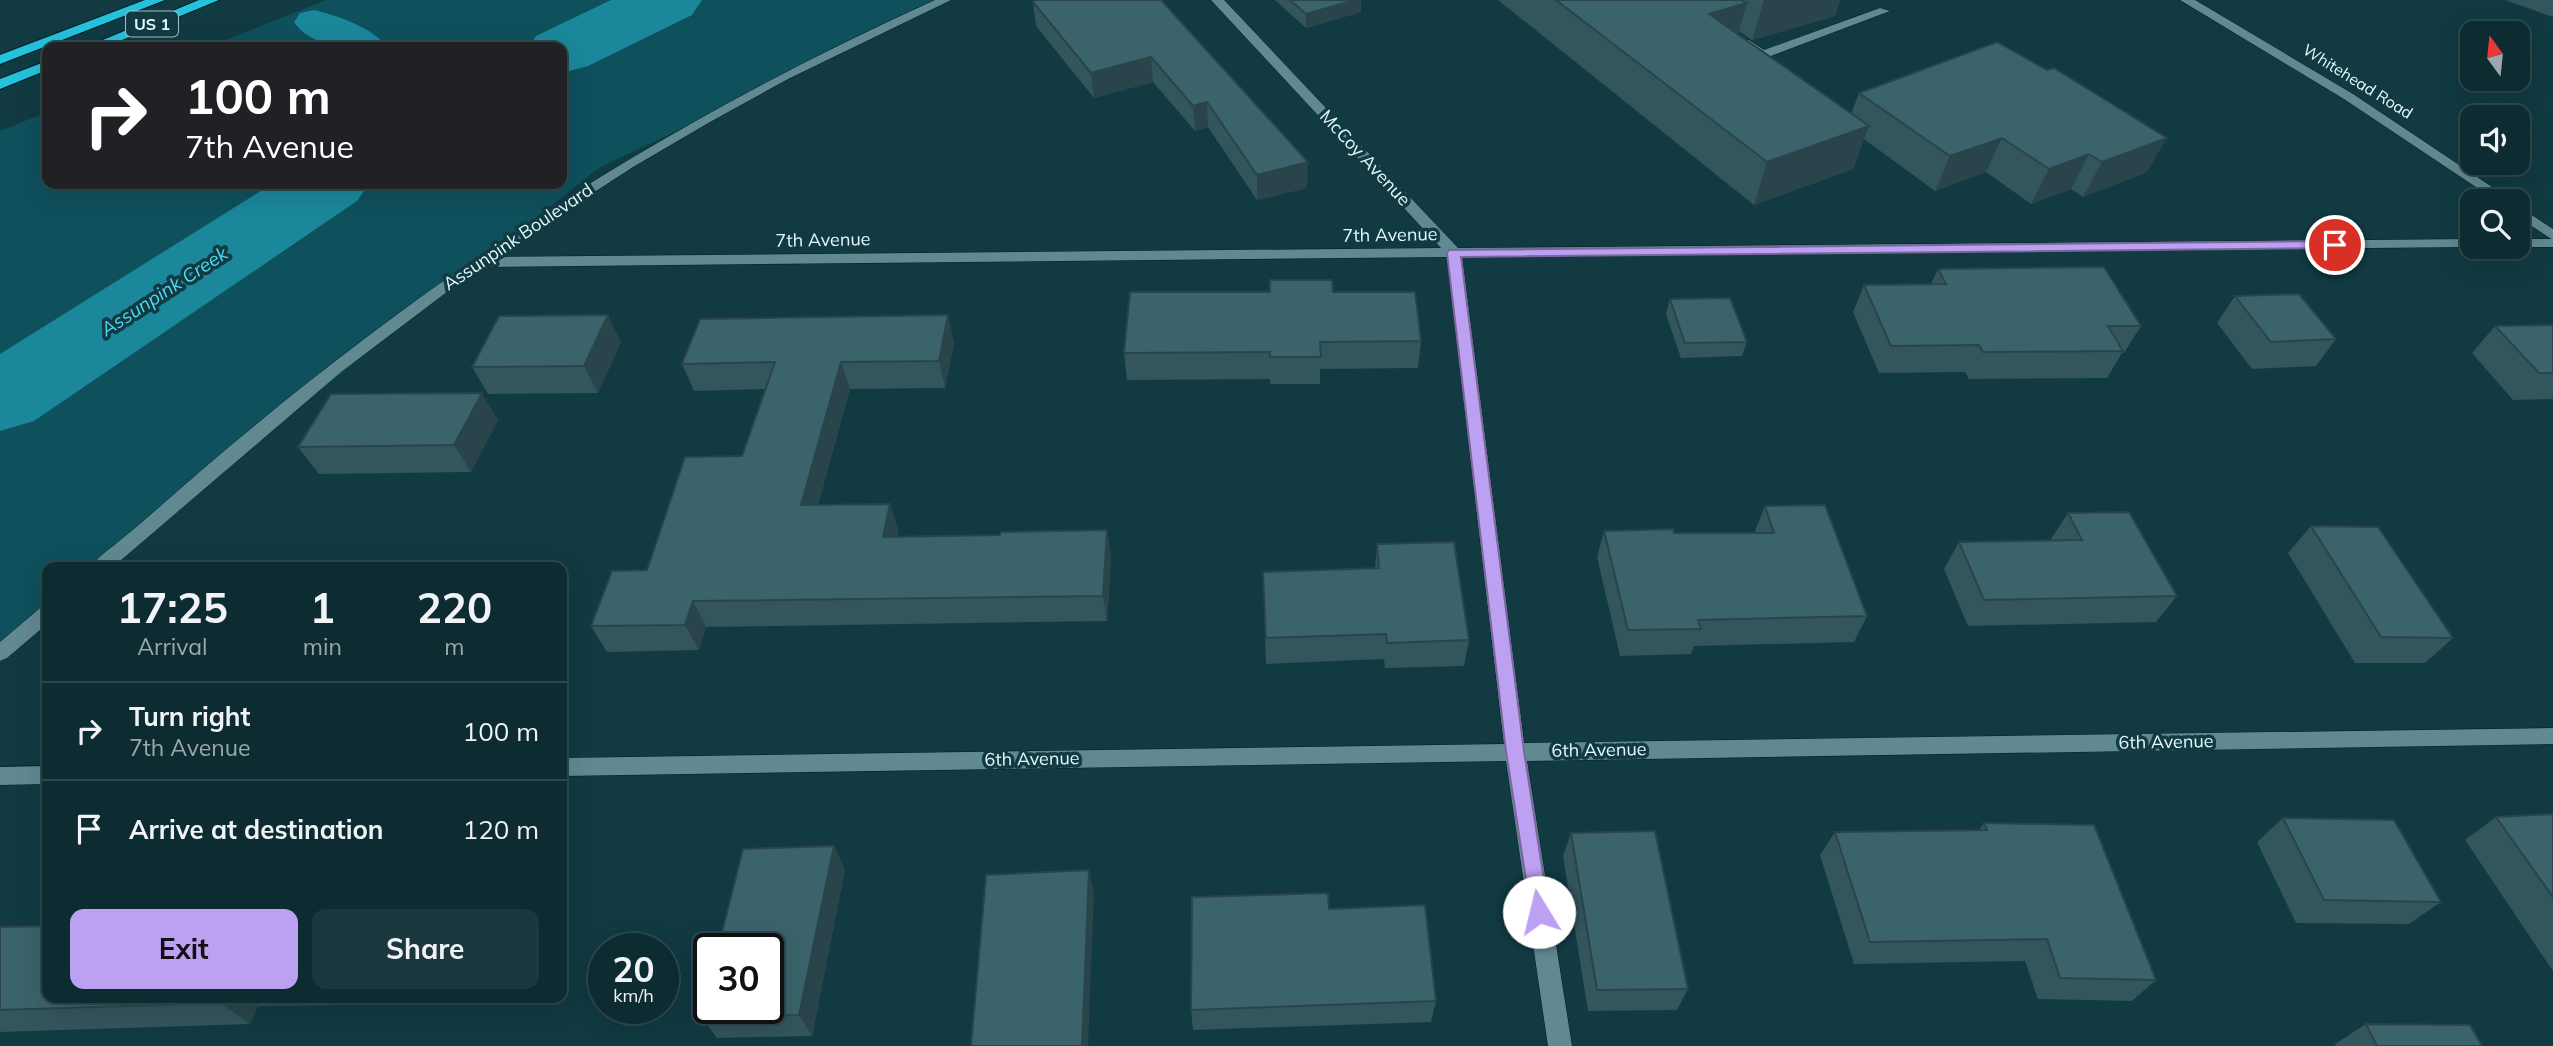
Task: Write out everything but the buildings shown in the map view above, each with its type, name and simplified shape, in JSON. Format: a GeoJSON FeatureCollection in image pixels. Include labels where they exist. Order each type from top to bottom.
{"type":"FeatureCollection","features":[{"type":"Feature","properties":{"kind":"highway","name":"US 1"},"geometry":{"type":"LineString","coordinates":[[47,42],[158,0]]}},
{"type":"Feature","properties":{"kind":"highway","name":"US 1"},"geometry":{"type":"LineString","coordinates":[[106,42],[212,0]]}},
{"type":"Feature","properties":{"kind":"highway","name":"US 1"},"geometry":{"type":"LineString","coordinates":[[0,60],[42,44]]}},
{"type":"Feature","properties":{"kind":"highway"},"geometry":{"type":"LineString","coordinates":[[0,84],[42,67]]}},
{"type":"Feature","properties":{"kind":"street","name":"Assunpink Boulevard"},"geometry":{"type":"LineString","coordinates":[[107,562],[335,368],[476,262],[556,208],[684,129],[782,76],[945,0]]}},
{"type":"Feature","properties":{"kind":"street","name":"McCoy Avenue"},"geometry":{"type":"LineString","coordinates":[[1217,0],[1454,253]]}},
{"type":"Feature","properties":{"kind":"street","name":"Whitehead Road"},"geometry":{"type":"LineString","coordinates":[[2186,0],[2278,51],[2377,113],[2488,189]]}},
{"type":"Feature","properties":{"kind":"street"},"geometry":{"type":"LineString","coordinates":[[1730,34],[1763,55],[1884,11]]}},
{"type":"Feature","properties":{"kind":"street"},"geometry":{"type":"LineString","coordinates":[[2530,219],[2553,236]]}},
{"type":"Feature","properties":{"kind":"street","name":"7th Avenue"},"geometry":{"type":"LineString","coordinates":[[476,262],[2460,243]]}},
{"type":"Feature","properties":{"kind":"street"},"geometry":{"type":"LineString","coordinates":[[2530,243],[2553,243]]}},
{"type":"Feature","properties":{"kind":"street"},"geometry":{"type":"LineString","coordinates":[[1454,253],[1515,751],[1560,1046]]}},
{"type":"Feature","properties":{"kind":"street"},"geometry":{"type":"LineString","coordinates":[[0,653],[42,617]]}},
{"type":"Feature","properties":{"kind":"street","name":"6th Avenue"},"geometry":{"type":"LineString","coordinates":[[567,766],[2553,736]]}},
{"type":"Feature","properties":{"kind":"street"},"geometry":{"type":"LineString","coordinates":[[0,776],[42,775]]}},
{"type":"Feature","properties":{"kind":"shaded area"},"geometry":{"type":"Polygon","coordinates":[[[326,0],[951,0],[599,168],[105,562],[42,562],[42,612],[0,646],[0,131],[42,114],[42,189],[567,189],[567,42],[221,42],[326,0]]]}},
{"type":"Feature","properties":{"kind":"waterway","name":"Assunpink Creek"},"geometry":{"type":"LineString","coordinates":[[567,49],[667,0]]}},
{"type":"Feature","properties":{"kind":"waterway"},"geometry":{"type":"LineString","coordinates":[[314,22],[356,42]]}},
{"type":"Feature","properties":{"kind":"waterway","name":"Assunpink Creek"},"geometry":{"type":"LineString","coordinates":[[0,398],[320,189]]}},
{"type":"Feature","properties":{"kind":"route"},"geometry":{"type":"LineString","coordinates":[[1539,912],[1515,751],[1454,253],[2335,245]]}}]}
